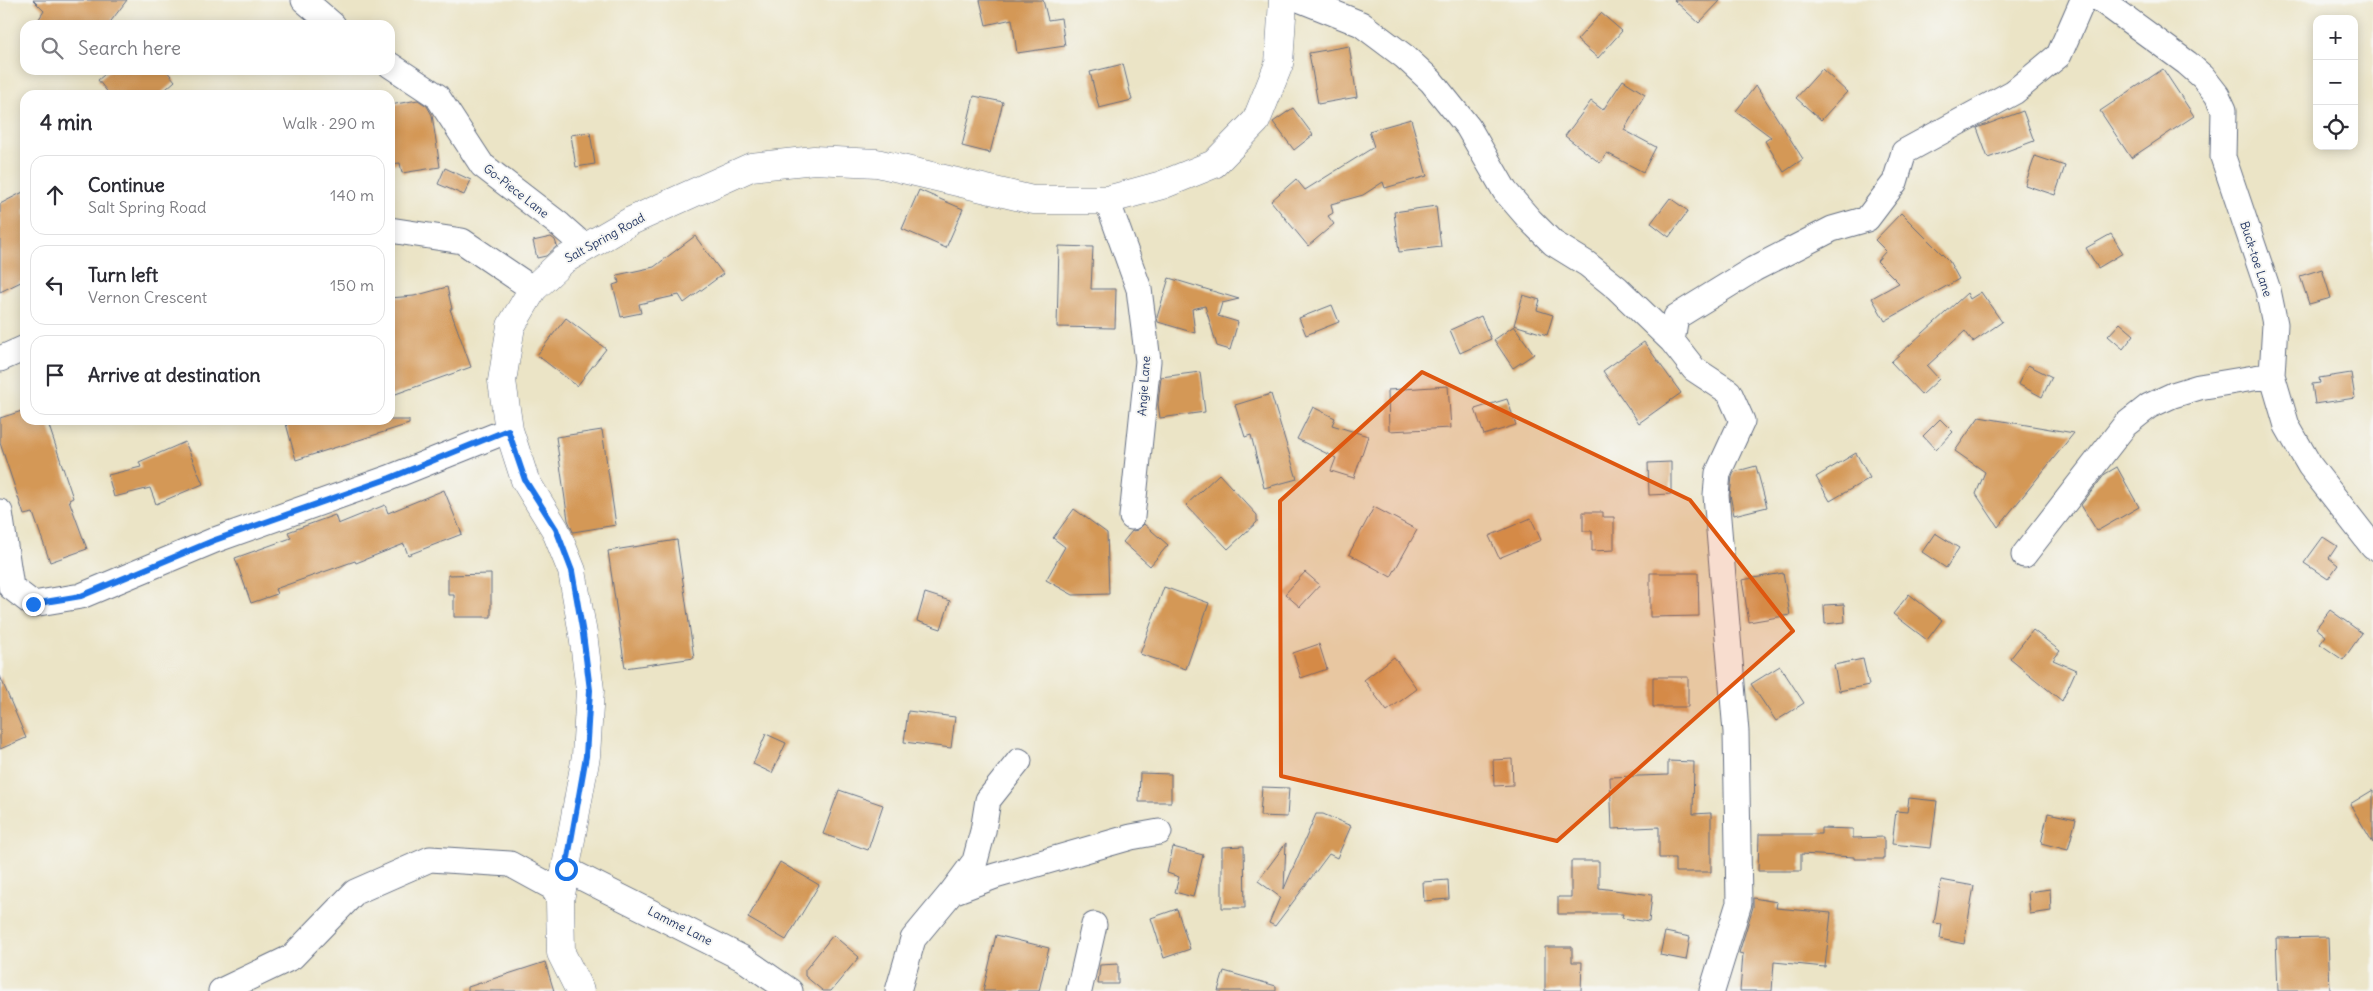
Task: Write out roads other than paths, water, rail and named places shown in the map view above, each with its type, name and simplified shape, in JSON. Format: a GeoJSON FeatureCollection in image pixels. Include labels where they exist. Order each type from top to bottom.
{"type":"FeatureCollection","features":[{"type":"Feature","properties":{"kind":"street"},"geometry":{"type":"LineString","coordinates":[[304,0],[327,20]]}},
{"type":"Feature","properties":{"kind":"street","name":"Salt Spring Road"},"geometry":{"type":"LineString","coordinates":[[580,991],[561,953],[560,900],[586,756],[590,690],[583,634],[572,571],[556,529],[525,480],[508,430],[502,381],[511,326],[533,289],[564,260],[631,221],[752,167],[814,160],[877,163],[1033,200],[1107,200],[1162,185],[1214,164],[1256,121],[1279,64],[1283,0]]}},
{"type":"Feature","properties":{"kind":"street"},"geometry":{"type":"LineString","coordinates":[[1300,0],[1361,24],[1386,42],[1425,75],[1468,127],[1505,191],[1530,220],[1553,243],[1587,264],[1617,288],[1672,341],[1694,369],[1729,392],[1742,421],[1718,473],[1716,495],[1736,732],[1739,904],[1712,991]]}},
{"type":"Feature","properties":{"kind":"street"},"geometry":{"type":"LineString","coordinates":[[1672,341],[1676,317],[1762,265],[1832,229],[1867,219],[1895,182],[1904,152],[2014,92],[2059,56],[2083,0]]}},
{"type":"Feature","properties":{"kind":"street","name":"Buck-toe Lane"},"geometry":{"type":"LineString","coordinates":[[2101,0],[2187,62],[2212,89],[2224,110],[2223,157],[2268,290],[2275,324],[2272,375],[2287,426],[2310,466],[2373,547]]}},
{"type":"Feature","properties":{"kind":"street","name":"Go-Piece Lane"},"geometry":{"type":"LineString","coordinates":[[395,67],[437,96],[482,165],[560,225],[586,248]]}},
{"type":"Feature","properties":{"kind":"street","name":"Angie Lane"},"geometry":{"type":"LineString","coordinates":[[1107,200],[1139,289],[1148,361],[1132,517]]}},
{"type":"Feature","properties":{"kind":"street"},"geometry":{"type":"LineString","coordinates":[[395,231],[462,241],[533,289]]}},
{"type":"Feature","properties":{"kind":"street"},"geometry":{"type":"LineString","coordinates":[[2024,555],[2125,425],[2149,406],[2173,395],[2200,387],[2272,375]]}},
{"type":"Feature","properties":{"kind":"street"},"geometry":{"type":"LineString","coordinates":[[0,512],[10,587],[33,604],[81,596],[215,540],[390,478],[508,430]]}},
{"type":"Feature","properties":{"kind":"street"},"geometry":{"type":"LineString","coordinates":[[898,991],[913,939],[952,892],[974,861],[983,831],[988,800],[1019,761]]}},
{"type":"Feature","properties":{"kind":"street"},"geometry":{"type":"LineString","coordinates":[[952,892],[995,876],[1131,836],[1159,832]]}},
{"type":"Feature","properties":{"kind":"street"},"geometry":{"type":"LineString","coordinates":[[221,991],[292,957],[355,892],[430,859],[510,864],[552,887],[560,900]]}},
{"type":"Feature","properties":{"kind":"street","name":"Lamme Lane"},"geometry":{"type":"LineString","coordinates":[[566,869],[742,958],[790,991]]}},
{"type":"Feature","properties":{"kind":"street"},"geometry":{"type":"LineString","coordinates":[[1079,991],[1094,925]]}}]}
